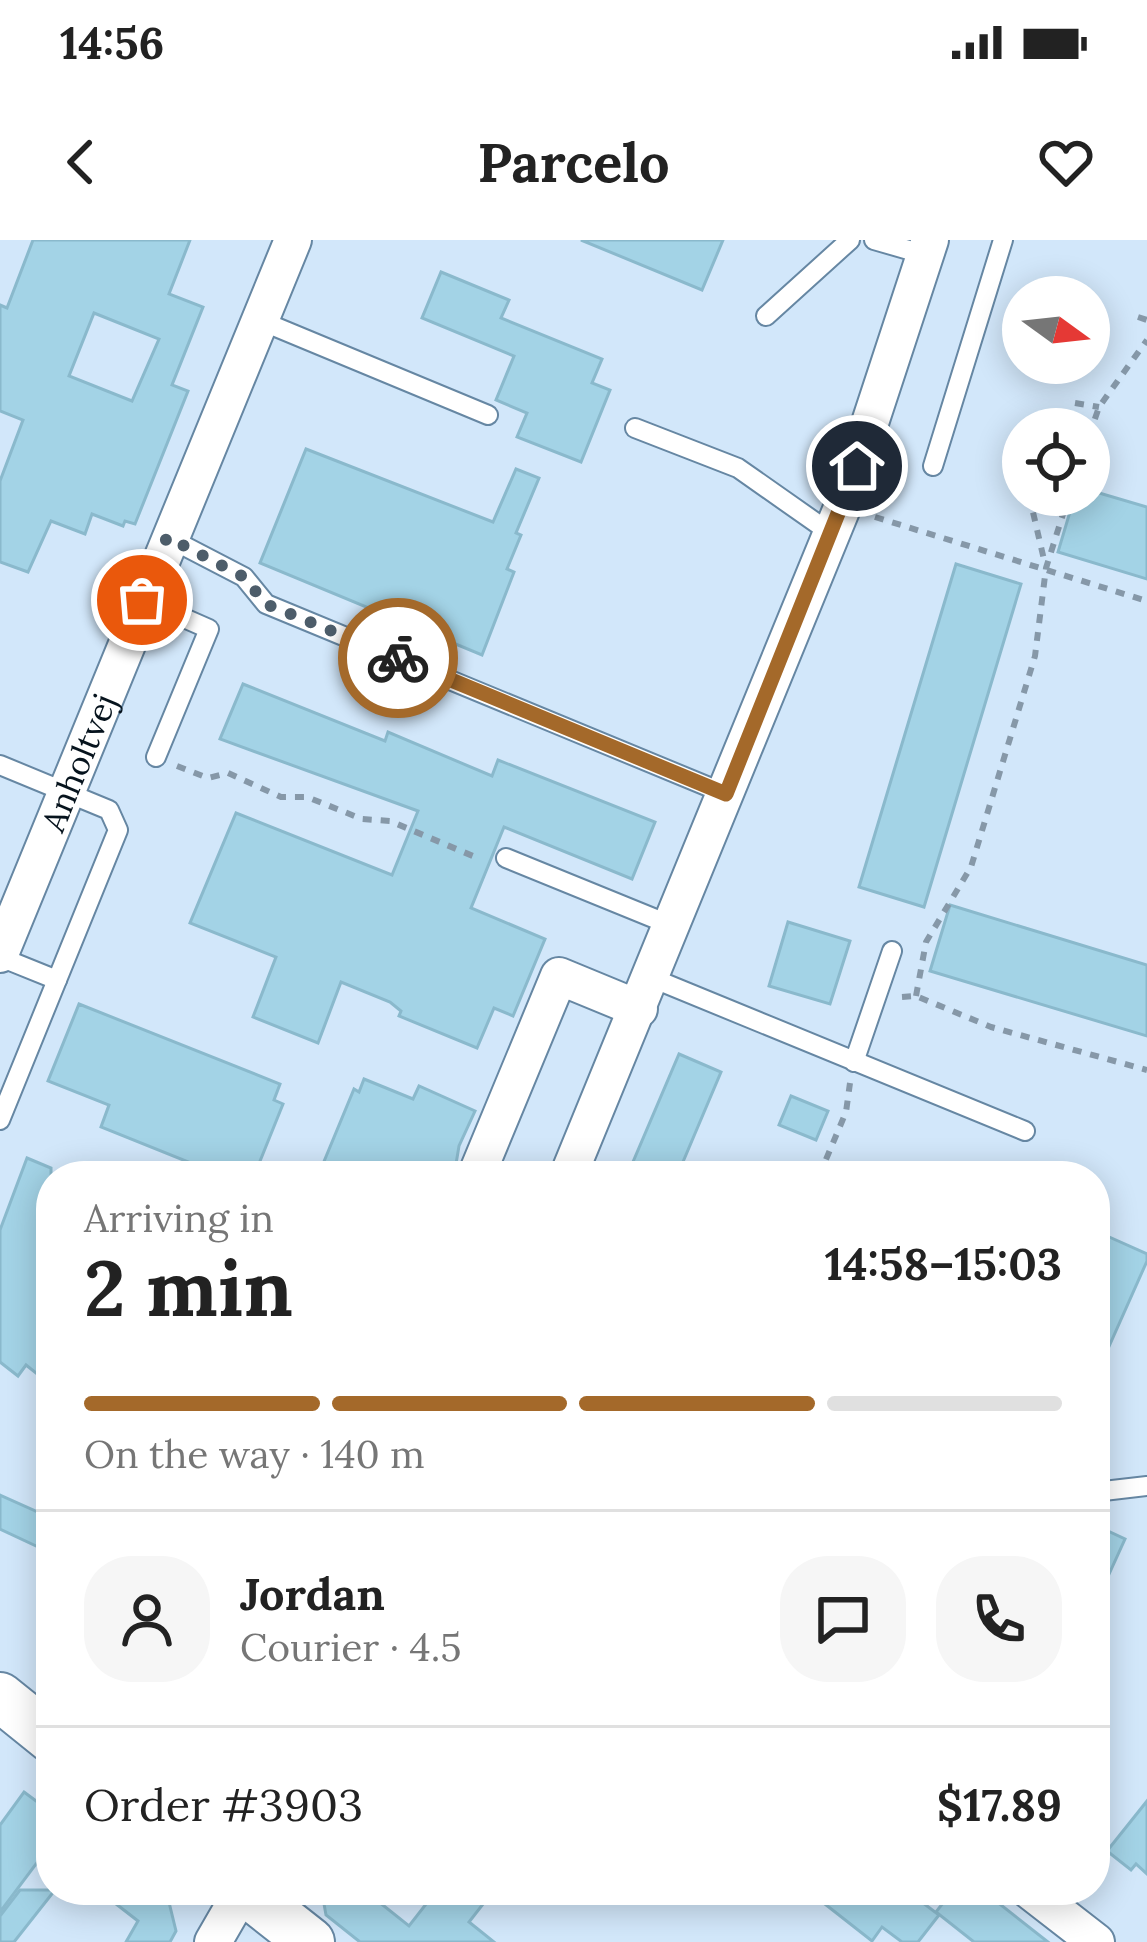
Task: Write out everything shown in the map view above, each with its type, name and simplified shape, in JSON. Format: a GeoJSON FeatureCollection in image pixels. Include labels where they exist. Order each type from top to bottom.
{"type":"FeatureCollection","features":[{"type":"Feature","properties":{"kind":"street","name":"Anholtvej"},"geometry":{"type":"LineString","coordinates":[[0,956],[292,240]]}},
{"type":"Feature","properties":{"kind":"street"},"geometry":{"type":"LineString","coordinates":[[574,1161],[837,521],[928,247]]}},
{"type":"Feature","properties":{"kind":"street"},"geometry":{"type":"LineString","coordinates":[[482,1161],[560,976],[645,993]]}},
{"type":"Feature","properties":{"kind":"street"},"geometry":{"type":"LineString","coordinates":[[0,1697],[36,1726]]}},
{"type":"Feature","properties":{"kind":"street"},"geometry":{"type":"LineString","coordinates":[[213,1942],[234,1905]]}},
{"type":"Feature","properties":{"kind":"street"},"geometry":{"type":"LineString","coordinates":[[262,1905],[310,1942]]}},
{"type":"Feature","properties":{"kind":"street"},"geometry":{"type":"LineString","coordinates":[[1048,1905],[1096,1942]]}},
{"type":"Feature","properties":{"kind":"lane"},"geometry":{"type":"LineString","coordinates":[[766,316],[850,240]]}},
{"type":"Feature","properties":{"kind":"lane"},"geometry":{"type":"LineString","coordinates":[[874,240],[928,247]]}},
{"type":"Feature","properties":{"kind":"lane"},"geometry":{"type":"LineString","coordinates":[[933,466],[1003,240]]}},
{"type":"Feature","properties":{"kind":"lane"},"geometry":{"type":"LineString","coordinates":[[259,320],[488,415]]}},
{"type":"Feature","properties":{"kind":"lane"},"geometry":{"type":"LineString","coordinates":[[635,428],[738,468],[837,521]]}},
{"type":"Feature","properties":{"kind":"lane"},"geometry":{"type":"LineString","coordinates":[[167,537],[244,577],[266,604],[726,794]]}},
{"type":"Feature","properties":{"kind":"lane"},"geometry":{"type":"LineString","coordinates":[[142,600],[209,629],[156,757]]}},
{"type":"Feature","properties":{"kind":"lane"},"geometry":{"type":"LineString","coordinates":[[0,765],[109,810],[118,830],[0,1120]]}},
{"type":"Feature","properties":{"kind":"lane"},"geometry":{"type":"LineString","coordinates":[[506,858],[673,926]]}},
{"type":"Feature","properties":{"kind":"lane"},"geometry":{"type":"LineString","coordinates":[[854,1062],[892,951]]}},
{"type":"Feature","properties":{"kind":"lane"},"geometry":{"type":"LineString","coordinates":[[0,956],[57,980]]}},
{"type":"Feature","properties":{"kind":"lane"},"geometry":{"type":"LineString","coordinates":[[645,993],[854,1062],[1025,1131]]}},
{"type":"Feature","properties":{"kind":"lane"},"geometry":{"type":"LineString","coordinates":[[1110,1490],[1147,1486]]}},
{"type":"Feature","properties":{"kind":"path"},"geometry":{"type":"LineString","coordinates":[[1075,404],[1099,407],[1147,340]]}},
{"type":"Feature","properties":{"kind":"path"},"geometry":{"type":"LineString","coordinates":[[1034,516],[1046,568]]}},
{"type":"Feature","properties":{"kind":"path"},"geometry":{"type":"LineString","coordinates":[[916,996],[926,942],[971,867],[991,804],[1035,656],[1046,568],[1062,516]]}},
{"type":"Feature","properties":{"kind":"path"},"geometry":{"type":"LineString","coordinates":[[837,521],[1046,568],[1147,601]]}},
{"type":"Feature","properties":{"kind":"path"},"geometry":{"type":"LineString","coordinates":[[156,757],[208,778],[228,773],[281,797],[307,797],[362,819],[389,821],[496,866],[506,858]]}},
{"type":"Feature","properties":{"kind":"path"},"geometry":{"type":"LineString","coordinates":[[875,1000],[916,996],[991,1027],[1147,1070]]}},
{"type":"Feature","properties":{"kind":"path"},"geometry":{"type":"LineString","coordinates":[[825,1161],[846,1112],[854,1062]]}},
{"type":"Feature","properties":{"kind":"building"},"geometry":{"type":"Polygon","coordinates":[[[33,240],[190,240],[169,294],[203,307],[172,385],[188,391],[135,524],[125,521],[123,526],[92,514],[85,534],[51,521],[28,572],[0,562],[0,481],[23,420],[0,411],[0,305],[7,308],[33,240]],[[94,313],[69,376],[132,401],[159,339],[94,313]]]}},
{"type":"Feature","properties":{"kind":"building"},"geometry":{"type":"Polygon","coordinates":[[[581,240],[723,240],[702,290],[581,240]]]}},
{"type":"Feature","properties":{"kind":"building"},"geometry":{"type":"Polygon","coordinates":[[[441,272],[509,300],[501,318],[602,359],[592,383],[610,390],[581,462],[517,437],[527,413],[496,400],[514,356],[422,318],[441,272]]]}},
{"type":"Feature","properties":{"kind":"building"},"geometry":{"type":"Polygon","coordinates":[[[306,449],[493,522],[516,469],[539,478],[516,533],[521,535],[507,569],[514,572],[482,655],[260,563],[306,449]]]}},
{"type":"Feature","properties":{"kind":"building"},"geometry":{"type":"Polygon","coordinates":[[[1110,496],[1147,507],[1147,579],[1058,552],[1069,516],[1110,516],[1110,496]]]}},
{"type":"Feature","properties":{"kind":"building"},"geometry":{"type":"Polygon","coordinates":[[[956,564],[1021,584],[924,907],[859,887],[956,564]]]}},
{"type":"Feature","properties":{"kind":"building"},"geometry":{"type":"Polygon","coordinates":[[[243,684],[385,741],[388,732],[492,776],[498,760],[655,822],[632,879],[504,827],[471,908],[545,939],[513,1016],[494,1008],[477,1048],[399,1016],[401,1011],[390,1002],[341,982],[318,1043],[253,1017],[276,957],[190,923],[236,813],[392,875],[418,811],[220,739],[243,684]]]}},
{"type":"Feature","properties":{"kind":"building"},"geometry":{"type":"Polygon","coordinates":[[[950,905],[1147,965],[1147,1036],[930,971],[950,905]]]}},
{"type":"Feature","properties":{"kind":"building"},"geometry":{"type":"Polygon","coordinates":[[[788,922],[850,941],[830,1004],[769,986],[788,922]]]}},
{"type":"Feature","properties":{"kind":"building"},"geometry":{"type":"Polygon","coordinates":[[[79,1004],[280,1084],[274,1100],[283,1104],[260,1161],[186,1161],[101,1127],[109,1105],[48,1081],[79,1004]]]}},
{"type":"Feature","properties":{"kind":"building"},"geometry":{"type":"Polygon","coordinates":[[[679,1054],[721,1072],[683,1161],[633,1161],[679,1054]]]}},
{"type":"Feature","properties":{"kind":"building"},"geometry":{"type":"Polygon","coordinates":[[[364,1079],[413,1099],[419,1086],[475,1111],[456,1161],[324,1161],[354,1089],[359,1092],[364,1079]]]}},
{"type":"Feature","properties":{"kind":"building"},"geometry":{"type":"Polygon","coordinates":[[[791,1096],[828,1111],[816,1140],[779,1125],[791,1096]]]}},
{"type":"Feature","properties":{"kind":"building"},"geometry":{"type":"Polygon","coordinates":[[[27,1158],[36,1162],[36,1373],[26,1365],[18,1376],[0,1362],[0,1230],[27,1158]]]}},
{"type":"Feature","properties":{"kind":"building"},"geometry":{"type":"Polygon","coordinates":[[[1110,1237],[1147,1254],[1110,1344],[1110,1237]]]}},
{"type":"Feature","properties":{"kind":"building"},"geometry":{"type":"Polygon","coordinates":[[[0,1495],[36,1511],[36,1546],[0,1529],[0,1495]]]}},
{"type":"Feature","properties":{"kind":"building"},"geometry":{"type":"Polygon","coordinates":[[[1110,1532],[1125,1539],[1110,1572],[1110,1532]]]}},
{"type":"Feature","properties":{"kind":"building"},"geometry":{"type":"Polygon","coordinates":[[[24,1792],[36,1801],[36,1864],[0,1912],[0,1825],[24,1792]]]}},
{"type":"Feature","properties":{"kind":"building"},"geometry":{"type":"Polygon","coordinates":[[[1147,1801],[1147,1874],[1136,1864],[1131,1870],[1110,1853],[1147,1801]]]}},
{"type":"Feature","properties":{"kind":"building"},"geometry":{"type":"Polygon","coordinates":[[[20,1890],[36,1890],[36,1905],[43,1905],[14,1942],[0,1942],[0,1916],[20,1890]]]}},
{"type":"Feature","properties":{"kind":"building"},"geometry":{"type":"Polygon","coordinates":[[[117,1905],[170,1905],[176,1931],[170,1942],[126,1942],[138,1921],[117,1905]]]}},
{"type":"Feature","properties":{"kind":"building"},"geometry":{"type":"Polygon","coordinates":[[[324,1905],[383,1905],[409,1926],[425,1905],[482,1905],[469,1922],[494,1942],[360,1942],[326,1915],[324,1905]]]}},
{"type":"Feature","properties":{"kind":"building"},"geometry":{"type":"Polygon","coordinates":[[[826,1905],[926,1905],[939,1915],[918,1942],[902,1942],[882,1927],[872,1941],[826,1905]]]}},
{"type":"Feature","properties":{"kind":"building"},"geometry":{"type":"Polygon","coordinates":[[[941,1905],[1001,1905],[1048,1942],[974,1942],[936,1912],[941,1905]]]}},
{"type":"Feature","properties":{"kind":"way so far"},"geometry":{"type":"LineString","coordinates":[[142,600],[167,537],[244,577],[266,604],[398,658]]}},
{"type":"Feature","properties":{"kind":"route"},"geometry":{"type":"LineString","coordinates":[[398,658],[726,794],[857,466]]}}]}
